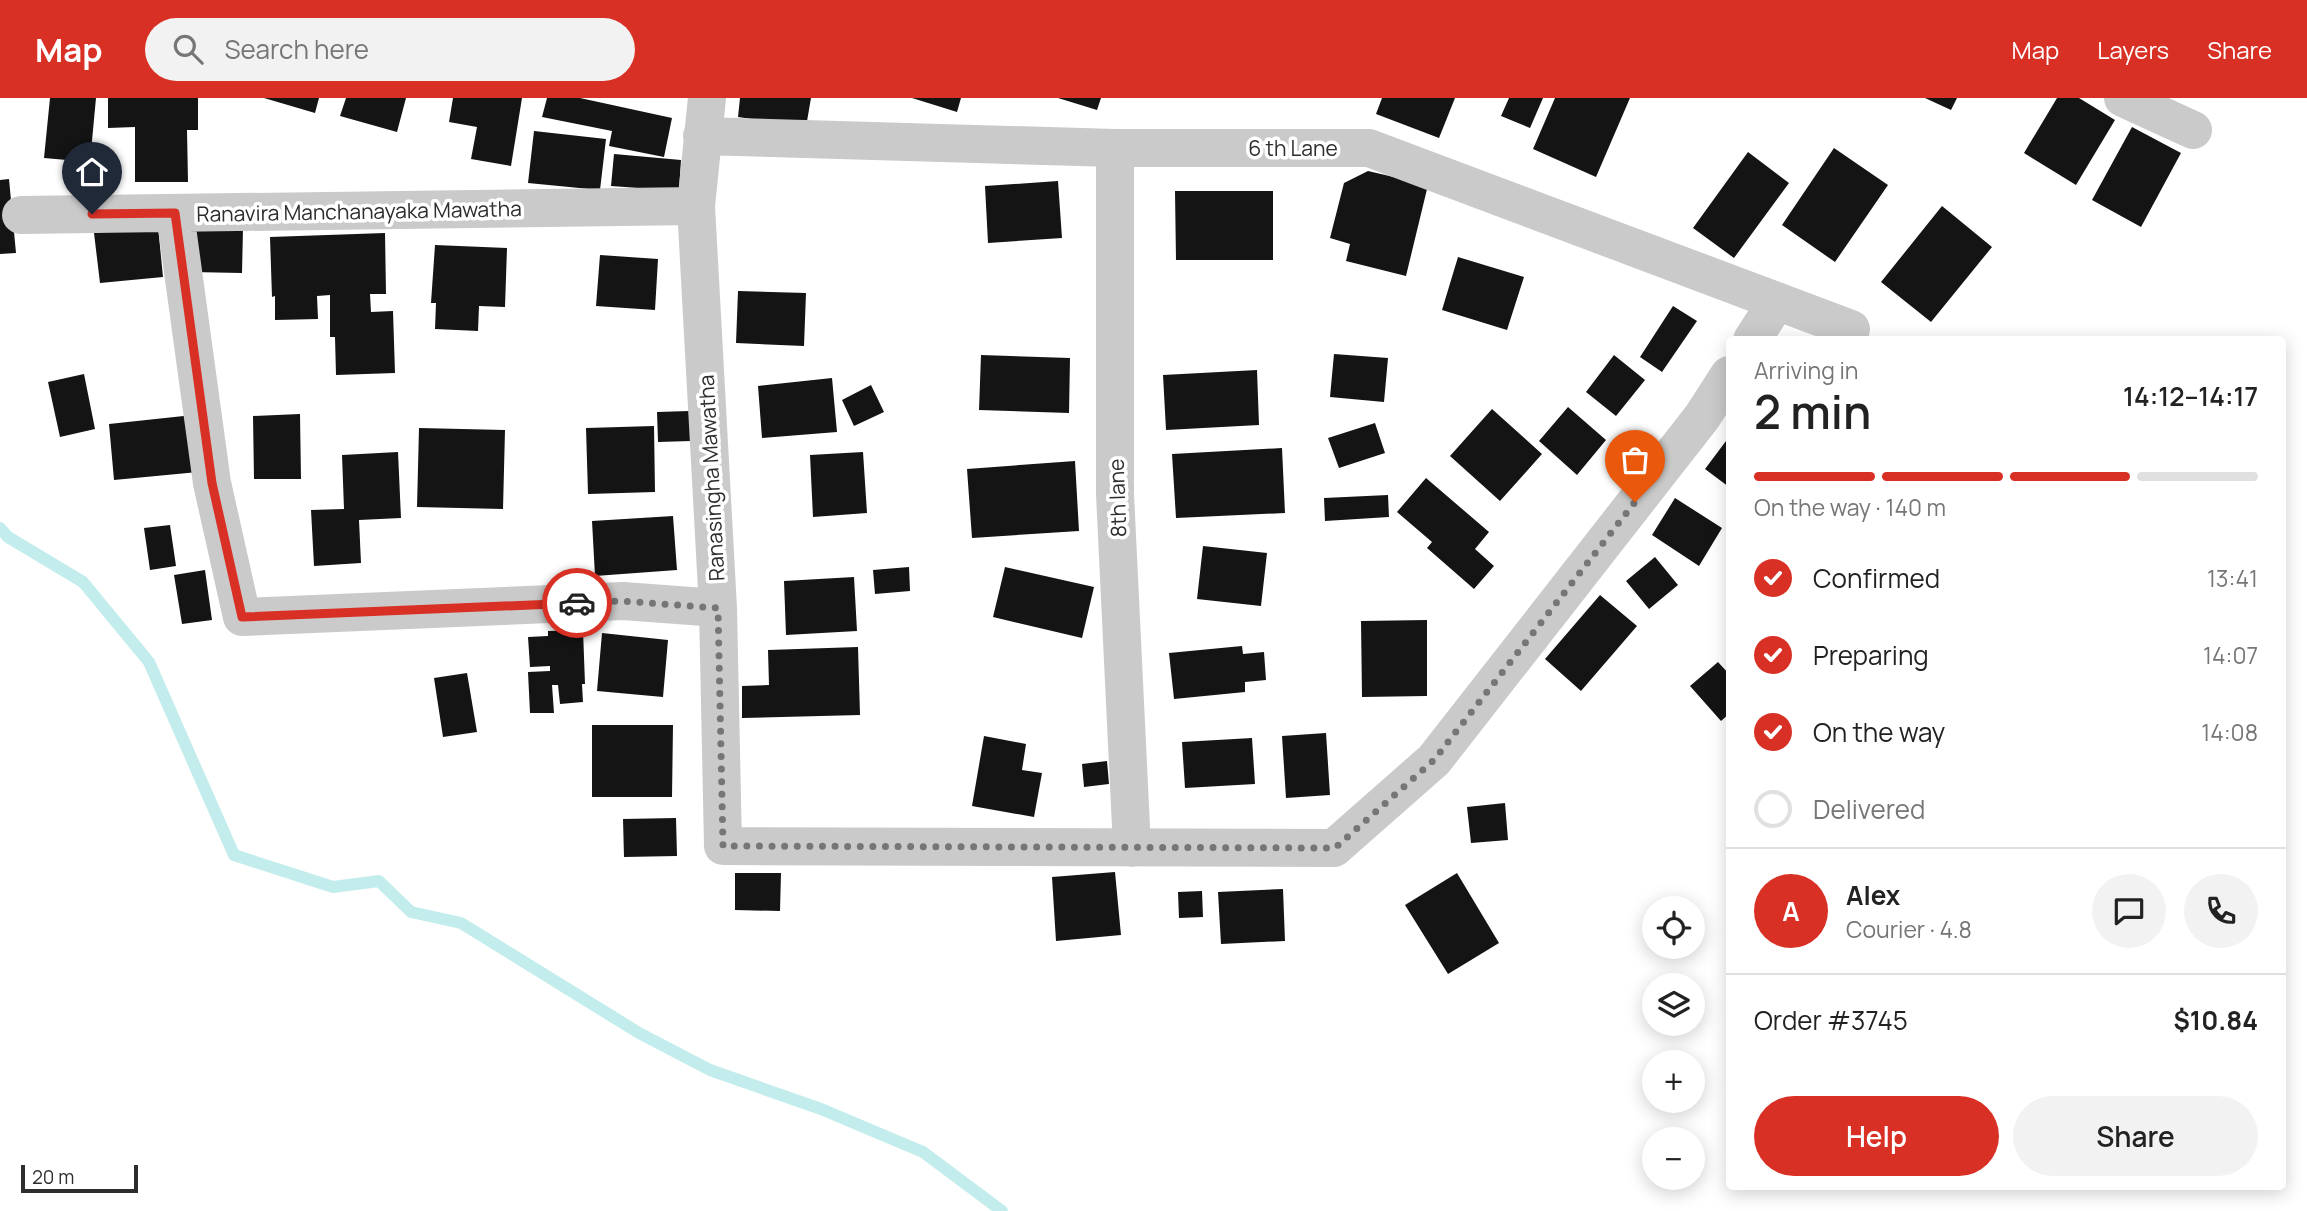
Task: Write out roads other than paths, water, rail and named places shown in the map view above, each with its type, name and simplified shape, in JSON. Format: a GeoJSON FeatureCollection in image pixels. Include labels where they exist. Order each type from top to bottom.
{"type":"FeatureCollection","features":[{"type":"Feature","properties":{"kind":"street","name":"Ranasingha Mawatha"},"geometry":{"type":"LineString","coordinates":[[706,98],[696,206],[718,608],[723,846],[1335,848],[1434,760],[1702,417],[1726,381]]}},
{"type":"Feature","properties":{"kind":"street"},"geometry":{"type":"LineString","coordinates":[[2123,98],[2193,130]]}},
{"type":"Feature","properties":{"kind":"street","name":"6 th Lane"},"geometry":{"type":"LineString","coordinates":[[702,136],[1115,148],[1369,148],[1851,329]]}},
{"type":"Feature","properties":{"kind":"street","name":"8th lane"},"geometry":{"type":"LineString","coordinates":[[1115,148],[1115,494],[1132,848]]}},
{"type":"Feature","properties":{"kind":"street","name":"Ranavira Manchanayaka Mawatha"},"geometry":{"type":"LineString","coordinates":[[21,215],[696,206]]}},
{"type":"Feature","properties":{"kind":"street"},"geometry":{"type":"LineString","coordinates":[[175,213],[212,483],[242,617],[622,601],[718,608]]}},
{"type":"Feature","properties":{"kind":"street"},"geometry":{"type":"LineString","coordinates":[[1755,336],[1777,301]]}},
{"type":"Feature","properties":{"kind":"waterway"},"geometry":{"type":"LineString","coordinates":[[0,528],[8,537],[83,582],[149,662],[234,855],[333,887],[379,881],[411,912],[461,923],[639,1033],[710,1070],[821,1109],[923,1152],[1002,1211]]}}]}
